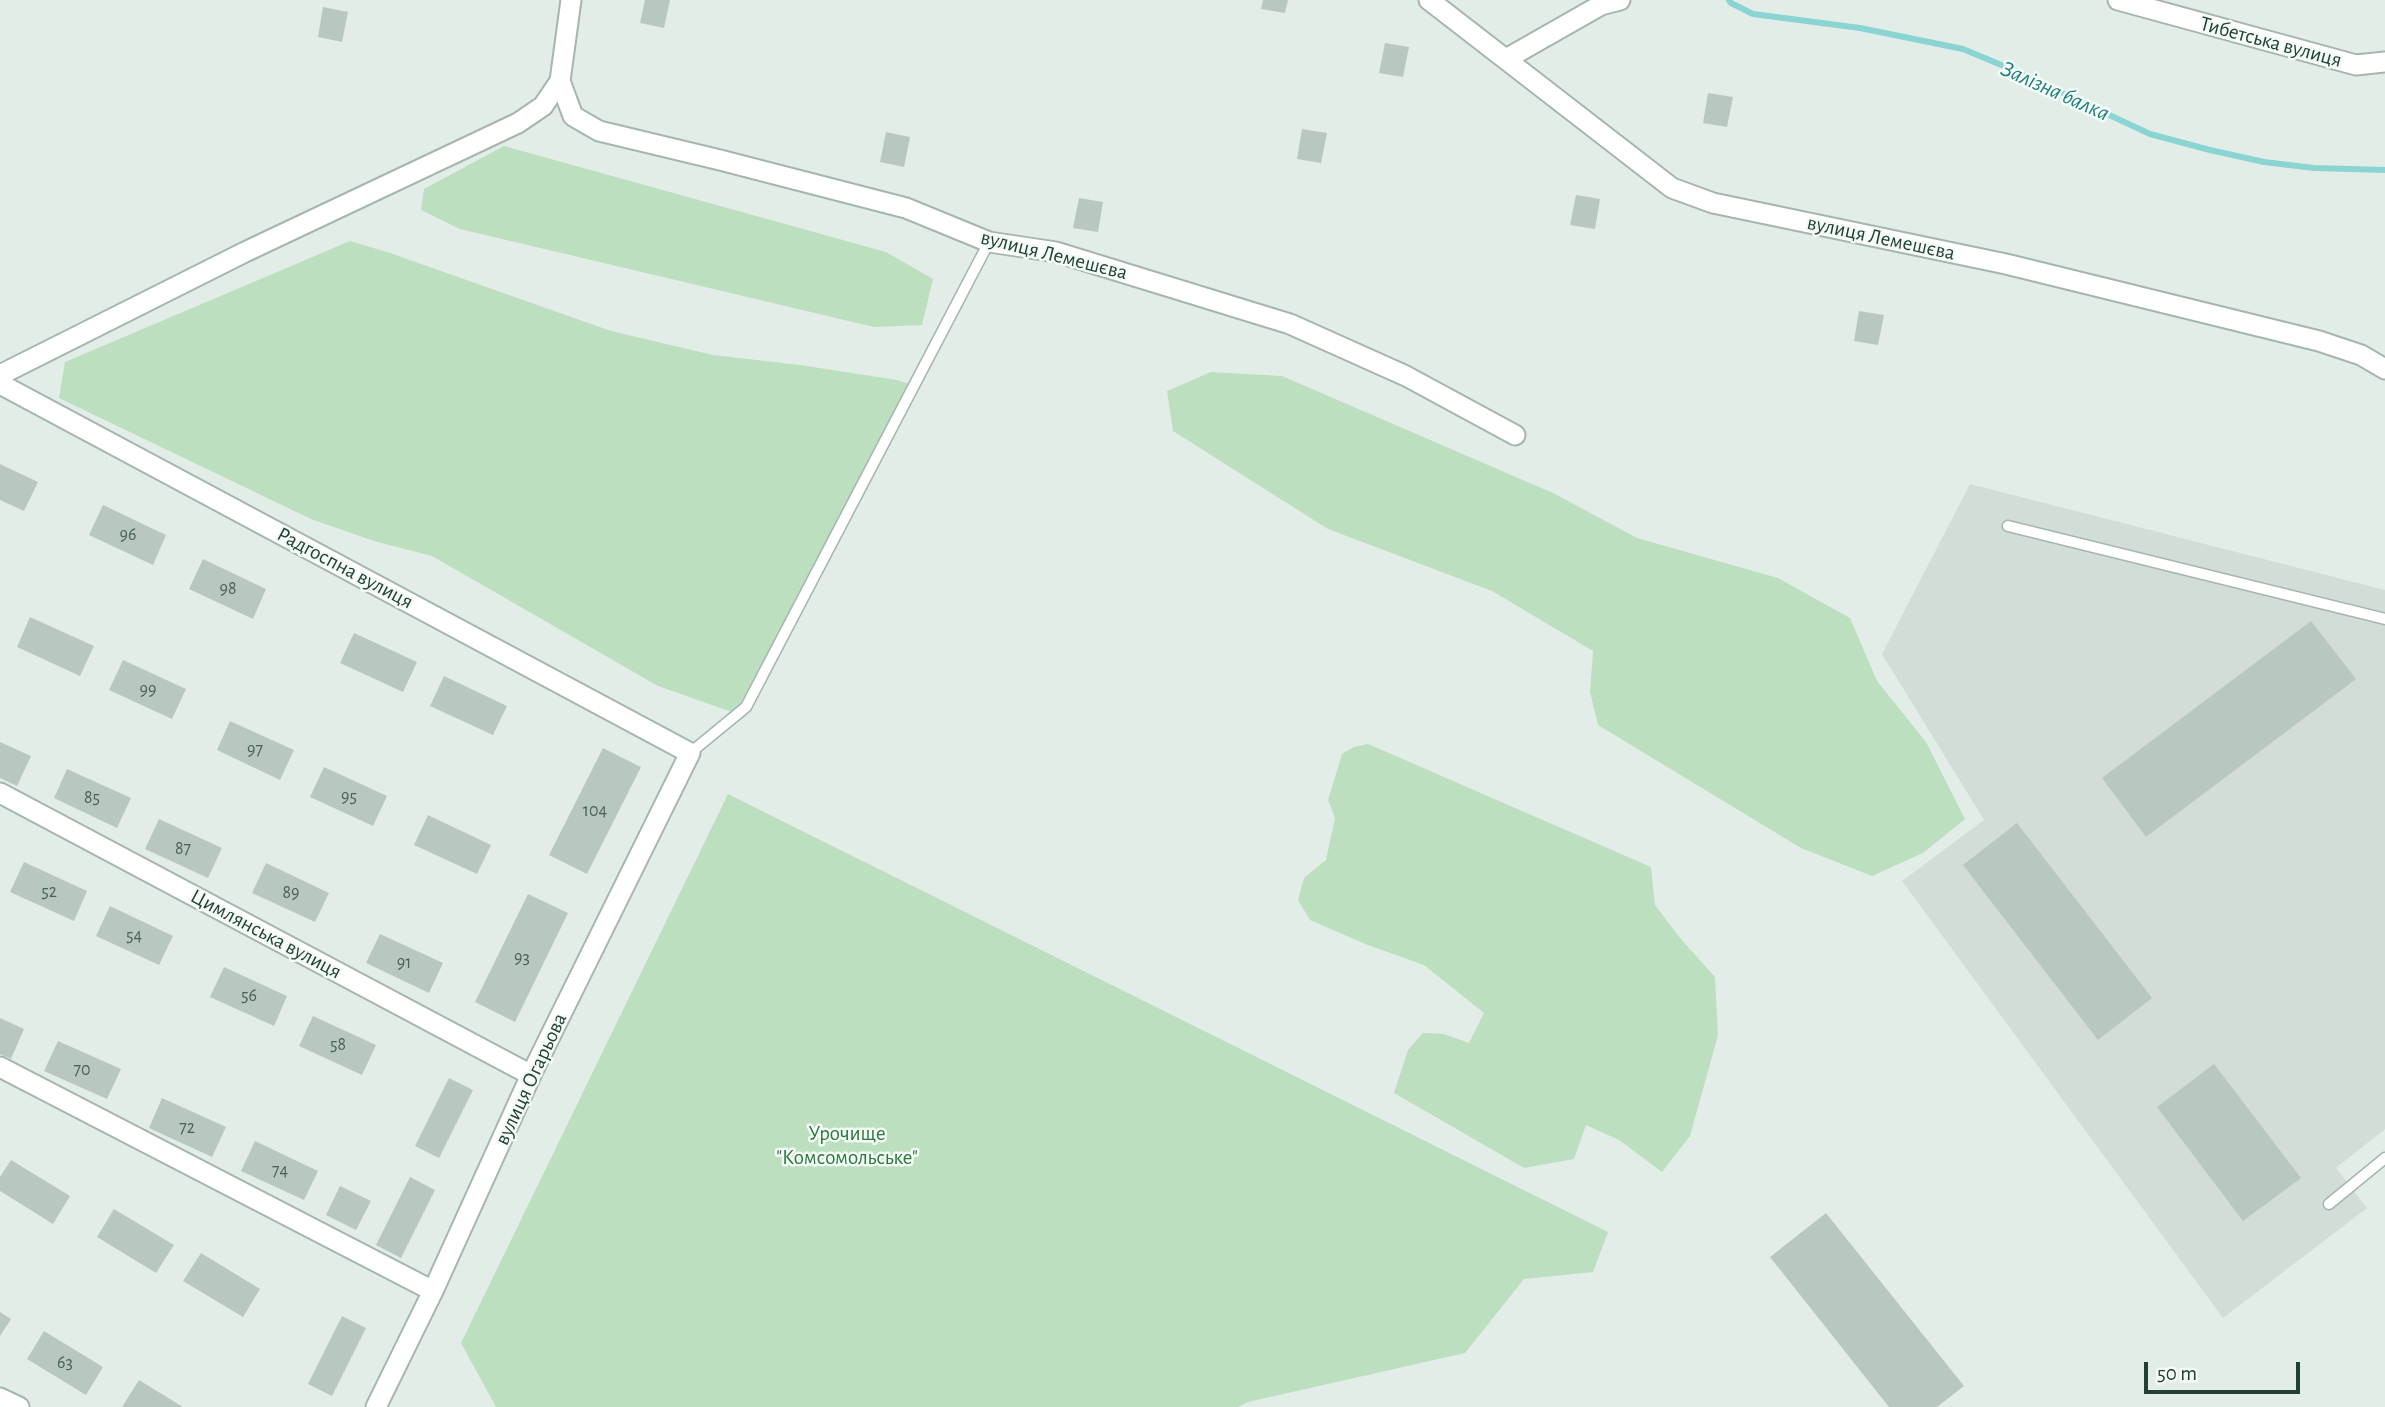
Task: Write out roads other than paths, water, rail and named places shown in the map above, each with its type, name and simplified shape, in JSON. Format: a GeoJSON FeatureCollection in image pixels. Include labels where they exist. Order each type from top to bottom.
{"type":"FeatureCollection","features":[{"type":"Feature","properties":{"kind":"street"},"geometry":{"type":"LineString","coordinates":[[0,375],[245,252],[518,123],[543,106],[560,81],[571,0]]}},
{"type":"Feature","properties":{"kind":"street","name":"вулиця Лемешєва"},"geometry":{"type":"LineString","coordinates":[[1429,0],[1672,188],[1703,199],[2006,264],[2306,338],[2361,355],[2385,369]]}},
{"type":"Feature","properties":{"kind":"street"},"geometry":{"type":"LineString","coordinates":[[1506,59],[1601,5],[1620,0]]}},
{"type":"Feature","properties":{"kind":"street","name":"Тибетська вулиця"},"geometry":{"type":"LineString","coordinates":[[2118,0],[2356,65],[2385,62]]}},
{"type":"Feature","properties":{"kind":"street","name":"вулиця Лемешєва"},"geometry":{"type":"LineString","coordinates":[[560,81],[572,116],[599,131],[905,208],[989,242],[1056,252],[1290,324],[1406,376],[1515,435]]}},
{"type":"Feature","properties":{"kind":"street","name":"Радгоспна вулиця"},"geometry":{"type":"LineString","coordinates":[[0,384],[690,753]]}},
{"type":"Feature","properties":{"kind":"street","name":"вулиця Огарьова"},"geometry":{"type":"LineString","coordinates":[[376,1407],[433,1291],[531,1075],[690,753]]}},
{"type":"Feature","properties":{"kind":"street","name":"Цимлянська вулиця"},"geometry":{"type":"LineString","coordinates":[[0,793],[531,1075]]}},
{"type":"Feature","properties":{"kind":"street"},"geometry":{"type":"LineString","coordinates":[[0,1068],[433,1291]]}},
{"type":"Feature","properties":{"kind":"street"},"geometry":{"type":"LineString","coordinates":[[0,1398],[19,1407]]}},
{"type":"Feature","properties":{"kind":"lane"},"geometry":{"type":"LineString","coordinates":[[690,753],[746,707],[989,242]]}},
{"type":"Feature","properties":{"kind":"lane"},"geometry":{"type":"LineString","coordinates":[[2008,526],[2385,619]]}},
{"type":"Feature","properties":{"kind":"lane"},"geometry":{"type":"LineString","coordinates":[[2329,1204],[2385,1158]]}},
{"type":"Feature","properties":{"kind":"waterway","name":"Залізна балка"},"geometry":{"type":"LineString","coordinates":[[1729,0],[1753,14],[1860,28],[1963,49],[2150,134],[2210,150],[2264,162],[2314,168],[2385,170]]}},
{"type":"Feature","properties":{"kind":"park label","name":"Урочище \"Комсомольське\""},"geometry":{"type":"Point","coordinates":[847,1146]}}]}
